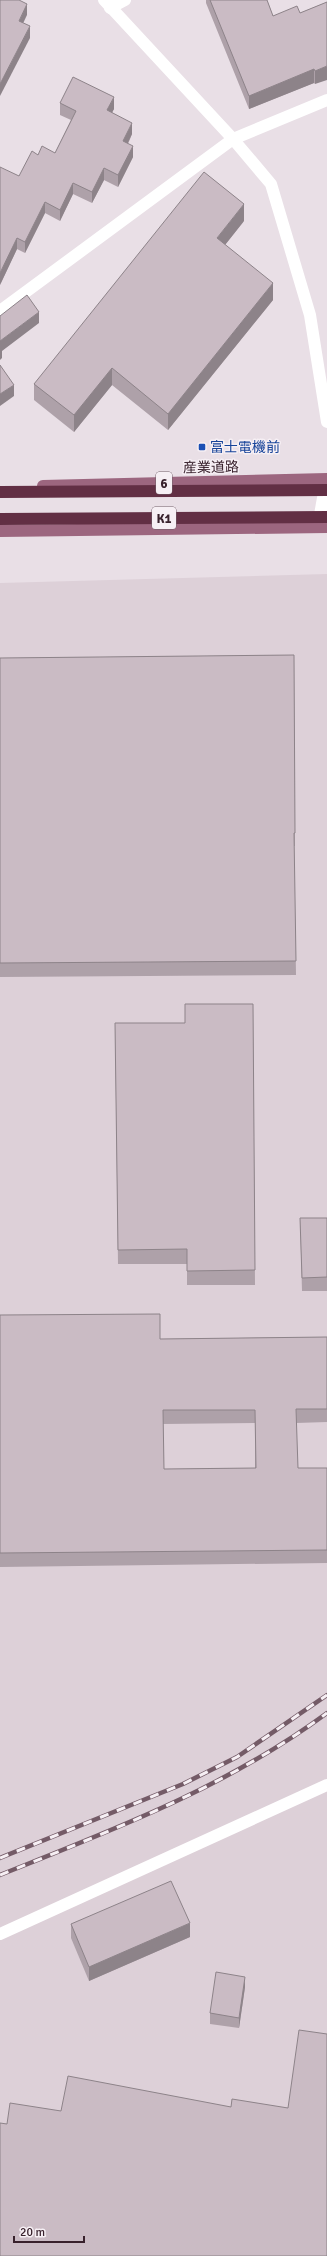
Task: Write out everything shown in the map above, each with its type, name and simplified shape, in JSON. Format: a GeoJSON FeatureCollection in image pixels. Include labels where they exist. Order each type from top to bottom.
{"type":"FeatureCollection","features":[{"type":"Feature","properties":{"kind":"highway","name":"K1"},"geometry":{"type":"LineString","coordinates":[[0,492],[327,480]]}},
{"type":"Feature","properties":{"kind":"highway","name":"K1"},"geometry":{"type":"LineString","coordinates":[[0,519],[327,517]]}},
{"type":"Feature","properties":{"kind":"main road","name":"産業道路"},"geometry":{"type":"LineString","coordinates":[[0,487],[327,480]]}},
{"type":"Feature","properties":{"kind":"main road"},"geometry":{"type":"LineString","coordinates":[[0,531],[323,527]]}},
{"type":"Feature","properties":{"kind":"street"},"geometry":{"type":"LineString","coordinates":[[107,4],[125,0]]}},
{"type":"Feature","properties":{"kind":"street"},"geometry":{"type":"LineString","coordinates":[[107,4],[233,139],[271,184],[310,315],[327,422]]}},
{"type":"Feature","properties":{"kind":"street"},"geometry":{"type":"LineString","coordinates":[[0,311],[233,139],[327,100]]}},
{"type":"Feature","properties":{"kind":"street"},"geometry":{"type":"LineString","coordinates":[[323,527],[327,480]]}},
{"type":"Feature","properties":{"kind":"street"},"geometry":{"type":"LineString","coordinates":[[0,1934],[327,1785]]}},
{"type":"Feature","properties":{"kind":"shaded area"},"geometry":{"type":"Polygon","coordinates":[[[327,574],[327,2256],[0,2256],[0,583],[327,574]]]}},
{"type":"Feature","properties":{"kind":"building"},"geometry":{"type":"Polygon","coordinates":[[[0,0],[19,0],[27,4],[19,21],[30,26],[0,84],[0,0]]]}},
{"type":"Feature","properties":{"kind":"building"},"geometry":{"type":"Polygon","coordinates":[[[210,0],[267,0],[273,16],[297,6],[300,13],[327,2],[327,66],[315,71],[314,69],[249,96],[210,0]]]}},
{"type":"Feature","properties":{"kind":"building"},"geometry":{"type":"Polygon","coordinates":[[[73,77],[114,97],[107,110],[132,123],[123,141],[133,146],[118,175],[104,168],[92,192],[73,183],[60,210],[45,202],[25,242],[17,238],[0,273],[0,167],[19,176],[32,151],[38,155],[42,146],[55,153],[76,111],[60,103],[73,77]]]}},
{"type":"Feature","properties":{"kind":"building"},"geometry":{"type":"Polygon","coordinates":[[[204,172],[244,204],[217,238],[273,283],[168,414],[112,368],[74,415],[34,384],[204,172]]]}},
{"type":"Feature","properties":{"kind":"building"},"geometry":{"type":"Polygon","coordinates":[[[27,295],[39,312],[0,341],[0,316],[27,295]]]}},
{"type":"Feature","properties":{"kind":"building"},"geometry":{"type":"Polygon","coordinates":[[[0,365],[14,385],[0,394],[0,365]]]}},
{"type":"Feature","properties":{"kind":"building"},"geometry":{"type":"Polygon","coordinates":[[[294,655],[296,961],[0,963],[0,658],[294,655]]]}},
{"type":"Feature","properties":{"kind":"building"},"geometry":{"type":"Polygon","coordinates":[[[185,1004],[253,1004],[255,1270],[187,1271],[187,1249],[118,1250],[115,1023],[185,1023],[185,1004]]]}},
{"type":"Feature","properties":{"kind":"building"},"geometry":{"type":"Polygon","coordinates":[[[300,1218],[327,1218],[327,1277],[302,1278],[300,1218]]]}},
{"type":"Feature","properties":{"kind":"building"},"geometry":{"type":"Polygon","coordinates":[[[160,1314],[160,1339],[327,1337],[327,1409],[296,1409],[298,1468],[327,1468],[327,1550],[0,1553],[0,1315],[160,1314]],[[163,1410],[164,1469],[256,1468],[255,1410],[163,1410]]]}},
{"type":"Feature","properties":{"kind":"building"},"geometry":{"type":"Polygon","coordinates":[[[171,1881],[190,1923],[89,1967],[71,1924],[171,1881]]]}},
{"type":"Feature","properties":{"kind":"building"},"geometry":{"type":"Polygon","coordinates":[[[216,1972],[245,1977],[239,2018],[210,2013],[216,1972]]]}},
{"type":"Feature","properties":{"kind":"building"},"geometry":{"type":"Polygon","coordinates":[[[299,2030],[327,2034],[327,2256],[0,2256],[0,2123],[7,2124],[10,2103],[61,2111],[68,2076],[231,2107],[232,2099],[288,2108],[299,2030]]]}},
{"type":"Feature","properties":{"kind":"railway"},"geometry":{"type":"LineString","coordinates":[[0,1858],[183,1784],[237,1757],[327,1695]]}},
{"type":"Feature","properties":{"kind":"railway"},"geometry":{"type":"LineString","coordinates":[[0,1875],[86,1841],[210,1785],[250,1763],[327,1713]]}},
{"type":"Feature","properties":{"kind":"place","name":"富士電機前"},"geometry":{"type":"Point","coordinates":[202,447]}}]}
